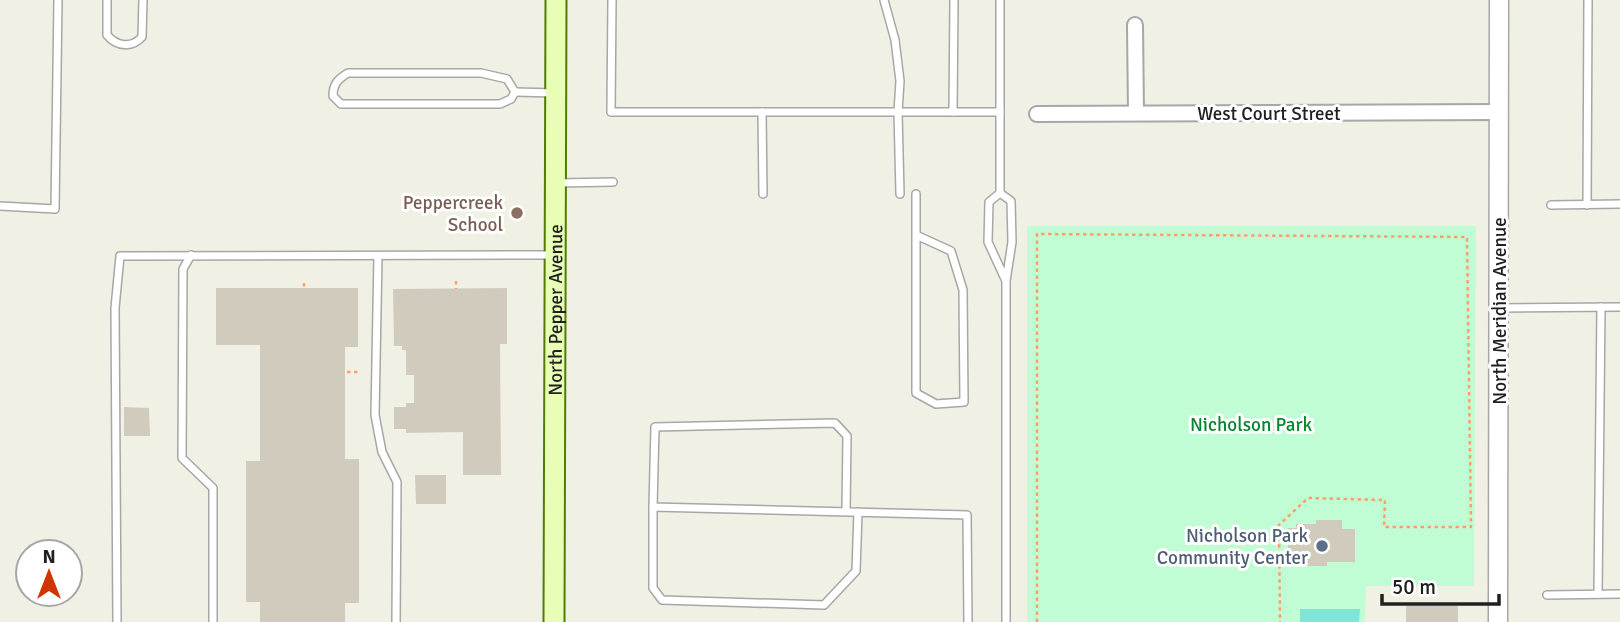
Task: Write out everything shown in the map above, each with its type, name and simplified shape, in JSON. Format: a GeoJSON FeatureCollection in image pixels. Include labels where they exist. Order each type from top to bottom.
{"type":"FeatureCollection","features":[{"type":"Feature","properties":{"kind":"main road","name":"North Pepper Avenue"},"geometry":{"type":"LineString","coordinates":[[554,622],[556,0]]}},
{"type":"Feature","properties":{"kind":"street","name":"North Meridian Avenue"},"geometry":{"type":"LineString","coordinates":[[1498,622],[1499,0]]}},
{"type":"Feature","properties":{"kind":"street"},"geometry":{"type":"LineString","coordinates":[[1135,25],[1136,113]]}},
{"type":"Feature","properties":{"kind":"street","name":"West Court Street"},"geometry":{"type":"LineString","coordinates":[[1037,114],[1500,112]]}},
{"type":"Feature","properties":{"kind":"lane"},"geometry":{"type":"LineString","coordinates":[[0,206],[55,209],[58,0]]}},
{"type":"Feature","properties":{"kind":"lane"},"geometry":{"type":"LineString","coordinates":[[107,0],[107,36],[113,42],[124,45],[136,43],[142,37],[143,0]]}},
{"type":"Feature","properties":{"kind":"lane"},"geometry":{"type":"LineString","coordinates":[[612,0],[611,113],[1000,112]]}},
{"type":"Feature","properties":{"kind":"lane"},"geometry":{"type":"LineString","coordinates":[[884,0],[895,40],[900,81],[900,194]]}},
{"type":"Feature","properties":{"kind":"lane"},"geometry":{"type":"LineString","coordinates":[[953,112],[954,0]]}},
{"type":"Feature","properties":{"kind":"lane"},"geometry":{"type":"LineString","coordinates":[[1000,0],[1000,193]]}},
{"type":"Feature","properties":{"kind":"lane"},"geometry":{"type":"LineString","coordinates":[[1587,205],[1588,0]]}},
{"type":"Feature","properties":{"kind":"lane"},"geometry":{"type":"LineString","coordinates":[[481,73],[507,79],[515,92],[511,99],[500,104],[358,105],[341,104],[333,96],[333,88],[339,79],[348,74],[481,73]]}},
{"type":"Feature","properties":{"kind":"lane"},"geometry":{"type":"LineString","coordinates":[[515,92],[556,93]]}},
{"type":"Feature","properties":{"kind":"lane"},"geometry":{"type":"LineString","coordinates":[[762,112],[763,194]]}},
{"type":"Feature","properties":{"kind":"lane"},"geometry":{"type":"LineString","coordinates":[[556,183],[613,183]]}},
{"type":"Feature","properties":{"kind":"lane"},"geometry":{"type":"LineString","coordinates":[[1000,193],[1012,201],[1012,242],[1006,281],[1006,622]]}},
{"type":"Feature","properties":{"kind":"lane"},"geometry":{"type":"LineString","coordinates":[[1000,193],[989,202],[988,242],[1006,281]]}},
{"type":"Feature","properties":{"kind":"lane"},"geometry":{"type":"LineString","coordinates":[[916,194],[916,235],[916,393],[936,404],[964,402],[963,290],[951,251],[916,235]]}},
{"type":"Feature","properties":{"kind":"lane"},"geometry":{"type":"LineString","coordinates":[[1551,205],[1620,204]]}},
{"type":"Feature","properties":{"kind":"lane"},"geometry":{"type":"LineString","coordinates":[[191,255],[183,269],[182,458],[213,488],[213,622]]}},
{"type":"Feature","properties":{"kind":"lane"},"geometry":{"type":"LineString","coordinates":[[117,622],[115,308],[120,256],[555,255]]}},
{"type":"Feature","properties":{"kind":"lane"},"geometry":{"type":"LineString","coordinates":[[378,256],[375,415],[382,452],[397,482],[396,622]]}},
{"type":"Feature","properties":{"kind":"lane"},"geometry":{"type":"LineString","coordinates":[[1598,594],[1601,307]]}},
{"type":"Feature","properties":{"kind":"lane"},"geometry":{"type":"LineString","coordinates":[[1499,308],[1620,307]]}},
{"type":"Feature","properties":{"kind":"lane"},"geometry":{"type":"LineString","coordinates":[[846,512],[847,436],[835,423],[655,427],[653,587],[662,600],[824,605],[856,571],[858,512]]}},
{"type":"Feature","properties":{"kind":"lane"},"geometry":{"type":"LineString","coordinates":[[653,507],[967,515],[968,622]]}},
{"type":"Feature","properties":{"kind":"lane"},"geometry":{"type":"LineString","coordinates":[[1547,595],[1620,594]]}},
{"type":"Feature","properties":{"kind":"path"},"geometry":{"type":"LineString","coordinates":[[1037,622],[1037,234],[1467,237],[1471,527],[1384,527],[1385,500],[1308,498],[1279,525],[1280,622]]}},
{"type":"Feature","properties":{"kind":"path"},"geometry":{"type":"LineString","coordinates":[[456,281],[456,289]]}},
{"type":"Feature","properties":{"kind":"path"},"geometry":{"type":"LineString","coordinates":[[304,283],[304,288]]}},
{"type":"Feature","properties":{"kind":"path"},"geometry":{"type":"LineString","coordinates":[[346,372],[360,372]]}},
{"type":"Feature","properties":{"kind":"green space","name":"Nicholson Park"},"geometry":{"type":"Polygon","coordinates":[[[1027,226],[1476,226],[1474,586],[1366,586],[1365,622],[1027,622],[1027,226]]]}},
{"type":"Feature","properties":{"kind":"shaded area"},"geometry":{"type":"Polygon","coordinates":[[[1300,609],[1360,609],[1359,622],[1300,622],[1300,609]]]}},
{"type":"Feature","properties":{"kind":"building"},"geometry":{"type":"Polygon","coordinates":[[[216,288],[358,288],[358,347],[345,347],[345,459],[359,459],[359,603],[345,603],[345,622],[260,622],[260,602],[246,602],[246,461],[260,461],[260,345],[216,345],[216,288]]]}},
{"type":"Feature","properties":{"kind":"building"},"geometry":{"type":"Polygon","coordinates":[[[507,288],[507,344],[500,344],[501,475],[463,475],[463,432],[406,433],[406,429],[394,429],[394,407],[406,407],[406,403],[414,403],[414,375],[406,375],[406,350],[402,350],[402,346],[394,346],[393,289],[507,288]]]}},
{"type":"Feature","properties":{"kind":"building"},"geometry":{"type":"Polygon","coordinates":[[[124,407],[149,408],[150,436],[124,436],[124,407]]]}},
{"type":"Feature","properties":{"kind":"building"},"geometry":{"type":"Polygon","coordinates":[[[415,475],[446,475],[446,504],[416,504],[415,475]]]}},
{"type":"Feature","properties":{"kind":"building","name":"Nicholson Park Community Center"},"geometry":{"type":"Polygon","coordinates":[[[1316,520],[1342,520],[1342,529],[1355,529],[1355,562],[1327,562],[1327,566],[1296,566],[1297,563],[1288,563],[1288,528],[1296,528],[1296,524],[1316,524],[1316,520]]]}},
{"type":"Feature","properties":{"kind":"building"},"geometry":{"type":"Polygon","coordinates":[[[1406,606],[1458,606],[1458,622],[1406,622],[1406,606]]]}},
{"type":"Feature","properties":{"kind":"place","name":"Peppercreek School"},"geometry":{"type":"Point","coordinates":[517,213]}},
{"type":"Feature","properties":{"kind":"place","name":"Nicholson Park Community Center"},"geometry":{"type":"Point","coordinates":[1322,546]}}]}
